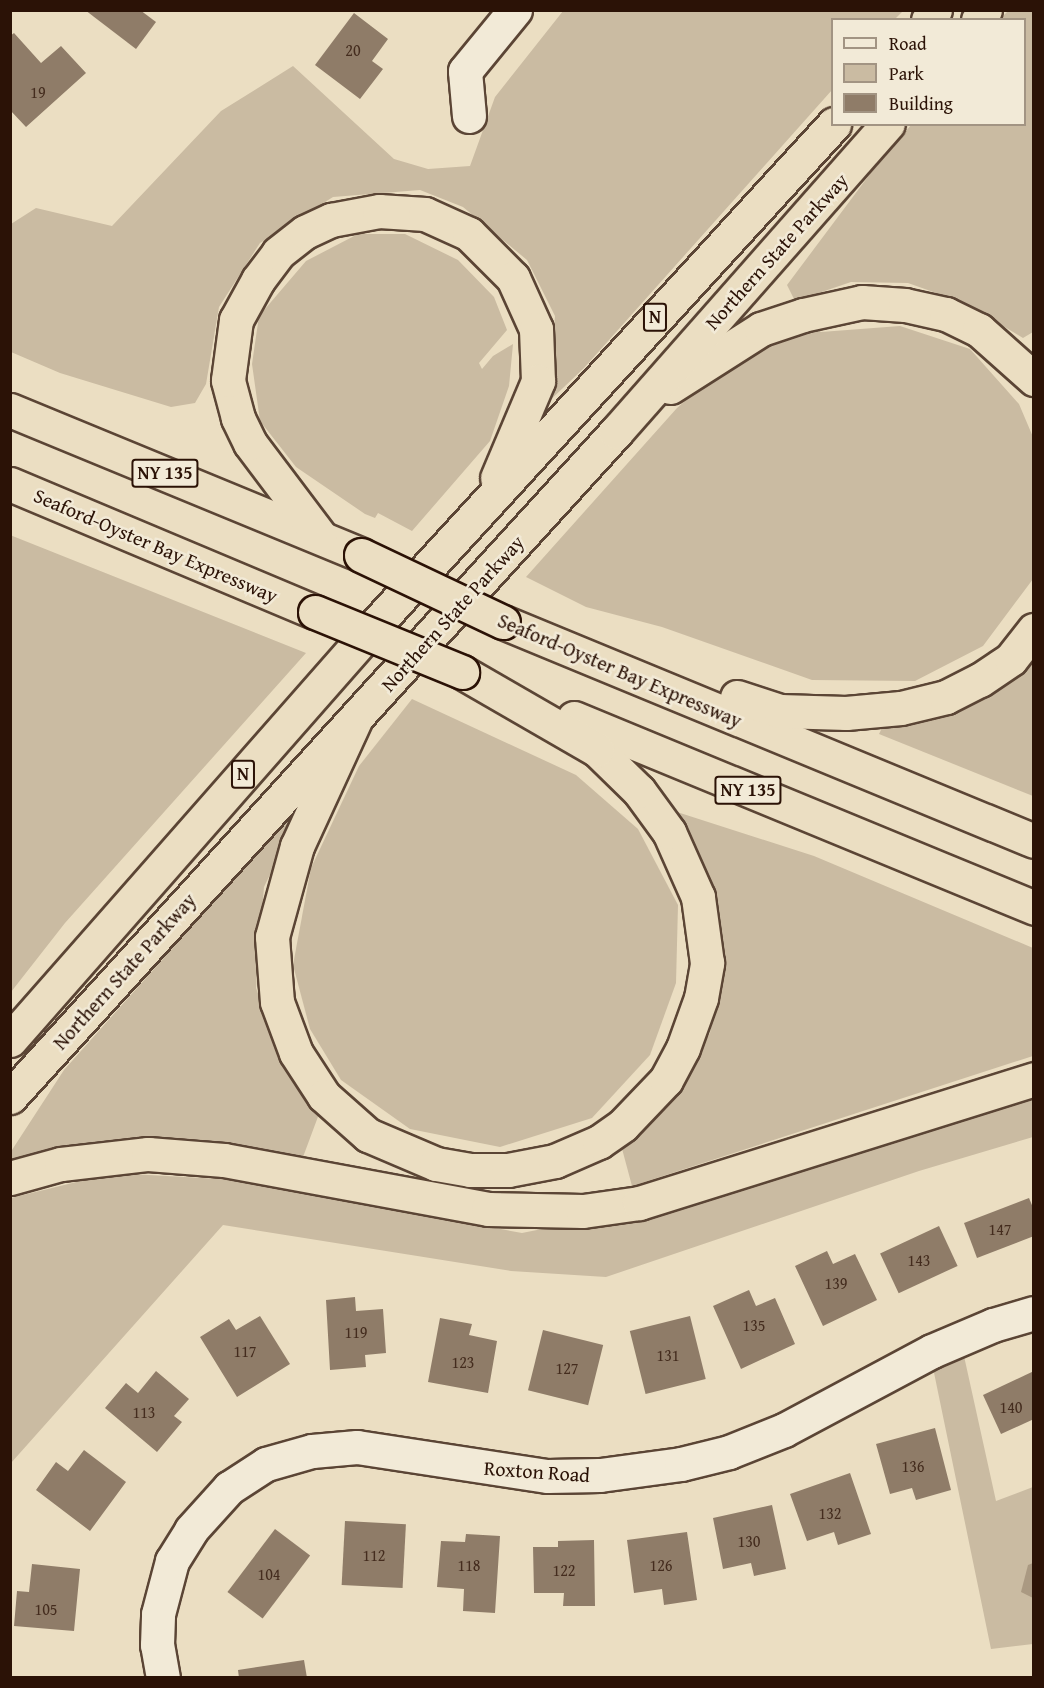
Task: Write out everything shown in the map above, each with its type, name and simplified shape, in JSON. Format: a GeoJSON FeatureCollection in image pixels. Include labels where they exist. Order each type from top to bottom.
{"type":"FeatureCollection","features":[{"type":"Feature","properties":{"kind":"highway","name":"Northern State Parkway"},"geometry":{"type":"LineString","coordinates":[[10,1040],[366,635],[481,514],[576,403],[832,126]]}},
{"type":"Feature","properties":{"kind":"highway","name":"Northern State Parkway"},"geometry":{"type":"LineString","coordinates":[[10,1097],[616,432],[886,126]]}},
{"type":"Feature","properties":{"kind":"highway"},"geometry":{"type":"LineString","coordinates":[[320,536],[255,450],[237,418],[228,380],[230,348],[236,320],[258,280],[278,253],[313,228],[371,212],[425,214],[469,234],[493,254],[526,300],[536,329],[538,381],[481,514]]}},
{"type":"Feature","properties":{"kind":"highway"},"geometry":{"type":"LineString","coordinates":[[616,432],[663,393],[761,329],[862,302],[906,304],[946,315],[979,330],[1034,379]]}},
{"type":"Feature","properties":{"kind":"highway","name":"Seaford-Oyster Bay Expressway"},"geometry":{"type":"LineString","coordinates":[[10,410],[320,536],[503,622],[1034,841]]}},
{"type":"Feature","properties":{"kind":"highway","name":"Seaford-Oyster Bay Expressway"},"geometry":{"type":"LineString","coordinates":[[13,486],[1034,908]]}},
{"type":"Feature","properties":{"kind":"highway"},"geometry":{"type":"LineString","coordinates":[[503,622],[780,711],[846,713],[901,708],[946,697],[1011,659],[1034,630]]}},
{"type":"Feature","properties":{"kind":"highway"},"geometry":{"type":"LineString","coordinates":[[355,720],[297,846],[272,937],[277,1002],[296,1053],[324,1096],[368,1136],[395,1150],[436,1164],[470,1170],[508,1170],[555,1161],[599,1142],[623,1125],[666,1080],[683,1048],[701,998],[707,963],[698,897],[669,832],[639,791],[597,750],[462,672]]}},
{"type":"Feature","properties":{"kind":"highway"},"geometry":{"type":"LineString","coordinates":[[10,1178],[61,1164],[148,1154],[224,1160],[488,1209],[583,1211],[666,1195],[1034,1080]]}},
{"type":"Feature","properties":{"kind":"street"},"geometry":{"type":"LineString","coordinates":[[469,116],[465,71],[514,10]]}},
{"type":"Feature","properties":{"kind":"street","name":"Roxton Road"},"geometry":{"type":"LineString","coordinates":[[163,1677],[157,1646],[158,1614],[172,1561],[190,1530],[230,1488],[266,1464],[312,1451],[357,1446],[547,1476],[600,1475],[681,1464],[729,1452],[784,1430],[932,1351],[993,1325],[1034,1313]]}},
{"type":"Feature","properties":{"kind":"green space"},"geometry":{"type":"Polygon","coordinates":[[[563,11],[903,11],[896,18],[831,18],[831,91],[584,368],[544,406],[550,382],[555,316],[527,260],[463,207],[420,190],[333,197],[260,243],[219,307],[206,384],[195,403],[171,407],[60,373],[11,352],[11,224],[36,208],[112,226],[221,111],[293,66],[394,159],[428,169],[470,166],[495,97],[563,11]]]}},
{"type":"Feature","properties":{"kind":"green space"},"geometry":{"type":"Polygon","coordinates":[[[1008,11],[1033,11],[1033,332],[1023,338],[967,304],[908,283],[851,282],[795,301],[787,285],[870,174],[910,126],[1026,126],[1026,18],[1001,18],[1008,11]]]}},
{"type":"Feature","properties":{"kind":"green space"},"geometry":{"type":"Polygon","coordinates":[[[358,234],[405,234],[458,260],[494,297],[507,330],[479,363],[482,369],[493,356],[513,344],[509,386],[490,441],[412,531],[378,513],[375,518],[365,514],[296,467],[260,421],[252,364],[259,316],[306,261],[358,234]]]}},
{"type":"Feature","properties":{"kind":"green space"},"geometry":{"type":"Polygon","coordinates":[[[814,324],[821,332],[900,326],[970,349],[1019,404],[1033,437],[1033,579],[983,646],[915,681],[812,680],[662,627],[586,607],[526,577],[677,408],[721,369],[814,324]]]}},
{"type":"Feature","properties":{"kind":"green space"},"geometry":{"type":"Polygon","coordinates":[[[10,535],[306,653],[65,923],[11,992],[10,535]]]}},
{"type":"Feature","properties":{"kind":"green space"},"geometry":{"type":"Polygon","coordinates":[[[1033,649],[1033,796],[879,734],[884,724],[1033,649]]]}},
{"type":"Feature","properties":{"kind":"green space"},"geometry":{"type":"Polygon","coordinates":[[[412,699],[576,775],[638,829],[678,905],[676,983],[650,1055],[592,1118],[500,1147],[410,1129],[341,1080],[310,1029],[293,965],[311,868],[359,766],[412,699]]]}},
{"type":"Feature","properties":{"kind":"green space"},"geometry":{"type":"Polygon","coordinates":[[[308,796],[264,887],[256,988],[288,1074],[319,1114],[303,1157],[196,1139],[98,1141],[11,1160],[10,1153],[64,1070],[308,796]]]}},
{"type":"Feature","properties":{"kind":"green space"},"geometry":{"type":"Polygon","coordinates":[[[677,812],[814,856],[1033,948],[1033,1056],[632,1186],[621,1145],[677,1092],[710,1033],[721,976],[714,888],[672,817],[677,812]]]}},
{"type":"Feature","properties":{"kind":"green space"},"geometry":{"type":"Polygon","coordinates":[[[1033,1091],[1033,1137],[919,1171],[606,1277],[511,1271],[223,1225],[11,1463],[11,1198],[113,1173],[238,1180],[522,1233],[706,1196],[1033,1091]]]}},
{"type":"Feature","properties":{"kind":"green space"},"geometry":{"type":"Polygon","coordinates":[[[962,1347],[996,1501],[1033,1487],[1033,1644],[991,1649],[932,1363],[962,1347]]]}},
{"type":"Feature","properties":{"kind":"shaded area"},"geometry":{"type":"Polygon","coordinates":[[[1034,1563],[1033,1598],[1021,1592],[1028,1565],[1034,1563]]]}},
{"type":"Feature","properties":{"kind":"building"},"geometry":{"type":"Polygon","coordinates":[[[85,10],[140,10],[156,22],[136,49],[85,10]]]}},
{"type":"Feature","properties":{"kind":"building"},"geometry":{"type":"Polygon","coordinates":[[[354,13],[388,39],[372,61],[383,69],[360,99],[315,65],[354,13]]]}},
{"type":"Feature","properties":{"kind":"building"},"geometry":{"type":"Polygon","coordinates":[[[14,33],[41,63],[61,46],[86,73],[26,127],[10,110],[10,36],[14,33]]]}},
{"type":"Feature","properties":{"kind":"building"},"geometry":{"type":"Polygon","coordinates":[[[1029,1198],[1034,1210],[1034,1236],[977,1258],[964,1223],[1029,1198]]]}},
{"type":"Feature","properties":{"kind":"building"},"geometry":{"type":"Polygon","coordinates":[[[939,1226],[958,1266],[899,1293],[880,1253],[939,1226]]]}},
{"type":"Feature","properties":{"kind":"building"},"geometry":{"type":"Polygon","coordinates":[[[827,1251],[833,1264],[855,1254],[877,1300],[823,1326],[795,1266],[827,1251]]]}},
{"type":"Feature","properties":{"kind":"building"},"geometry":{"type":"Polygon","coordinates":[[[749,1290],[756,1306],[775,1298],[795,1344],[741,1369],[713,1306],[749,1290]]]}},
{"type":"Feature","properties":{"kind":"building"},"geometry":{"type":"Polygon","coordinates":[[[355,1297],[356,1311],[383,1309],[386,1353],[365,1355],[366,1367],[330,1370],[326,1300],[355,1297]]]}},
{"type":"Feature","properties":{"kind":"building"},"geometry":{"type":"Polygon","coordinates":[[[260,1316],[290,1364],[237,1397],[200,1337],[229,1319],[236,1330],[260,1316]]]}},
{"type":"Feature","properties":{"kind":"building"},"geometry":{"type":"Polygon","coordinates":[[[690,1316],[706,1379],[646,1394],[630,1331],[690,1316]]]}},
{"type":"Feature","properties":{"kind":"building"},"geometry":{"type":"Polygon","coordinates":[[[440,1318],[472,1324],[469,1335],[497,1341],[488,1393],[428,1382],[440,1318]]]}},
{"type":"Feature","properties":{"kind":"building"},"geometry":{"type":"Polygon","coordinates":[[[543,1330],[603,1345],[588,1405],[528,1390],[543,1330]]]}},
{"type":"Feature","properties":{"kind":"building"},"geometry":{"type":"Polygon","coordinates":[[[156,1371],[189,1399],[174,1416],[182,1422],[157,1452],[105,1408],[126,1383],[138,1393],[156,1371]]]}},
{"type":"Feature","properties":{"kind":"building"},"geometry":{"type":"Polygon","coordinates":[[[1034,1371],[1034,1419],[1001,1434],[983,1395],[1034,1371]]]}},
{"type":"Feature","properties":{"kind":"building"},"geometry":{"type":"Polygon","coordinates":[[[935,1428],[951,1490],[916,1500],[912,1488],[890,1494],[876,1444],[935,1428]]]}},
{"type":"Feature","properties":{"kind":"building"},"geometry":{"type":"Polygon","coordinates":[[[84,1450],[126,1482],[90,1531],[36,1490],[56,1462],[68,1471],[84,1450]]]}},
{"type":"Feature","properties":{"kind":"building"},"geometry":{"type":"Polygon","coordinates":[[[850,1473],[871,1534],[838,1545],[834,1532],[807,1541],[790,1494],[850,1473]]]}},
{"type":"Feature","properties":{"kind":"building"},"geometry":{"type":"Polygon","coordinates":[[[772,1505],[786,1569],[754,1576],[751,1563],[723,1569],[713,1518],[772,1505]]]}},
{"type":"Feature","properties":{"kind":"building"},"geometry":{"type":"Polygon","coordinates":[[[345,1521],[406,1524],[403,1588],[342,1585],[345,1521]]]}},
{"type":"Feature","properties":{"kind":"building"},"geometry":{"type":"Polygon","coordinates":[[[275,1529],[310,1555],[263,1619],[227,1592],[275,1529]]]}},
{"type":"Feature","properties":{"kind":"building"},"geometry":{"type":"Polygon","coordinates":[[[687,1532],[697,1600],[664,1605],[662,1589],[634,1593],[627,1540],[687,1532]]]}},
{"type":"Feature","properties":{"kind":"building"},"geometry":{"type":"Polygon","coordinates":[[[466,1534],[500,1536],[495,1613],[463,1611],[464,1589],[437,1587],[441,1541],[465,1542],[466,1534]]]}},
{"type":"Feature","properties":{"kind":"building"},"geometry":{"type":"Polygon","coordinates":[[[594,1540],[595,1606],[563,1606],[564,1593],[534,1593],[533,1547],[558,1547],[558,1541],[594,1540]]]}},
{"type":"Feature","properties":{"kind":"building"},"geometry":{"type":"Polygon","coordinates":[[[32,1564],[80,1569],[74,1631],[14,1626],[17,1591],[29,1592],[32,1564]]]}},
{"type":"Feature","properties":{"kind":"building"},"geometry":{"type":"Polygon","coordinates":[[[304,1660],[307,1678],[239,1678],[238,1670],[304,1660]]]}}]}
